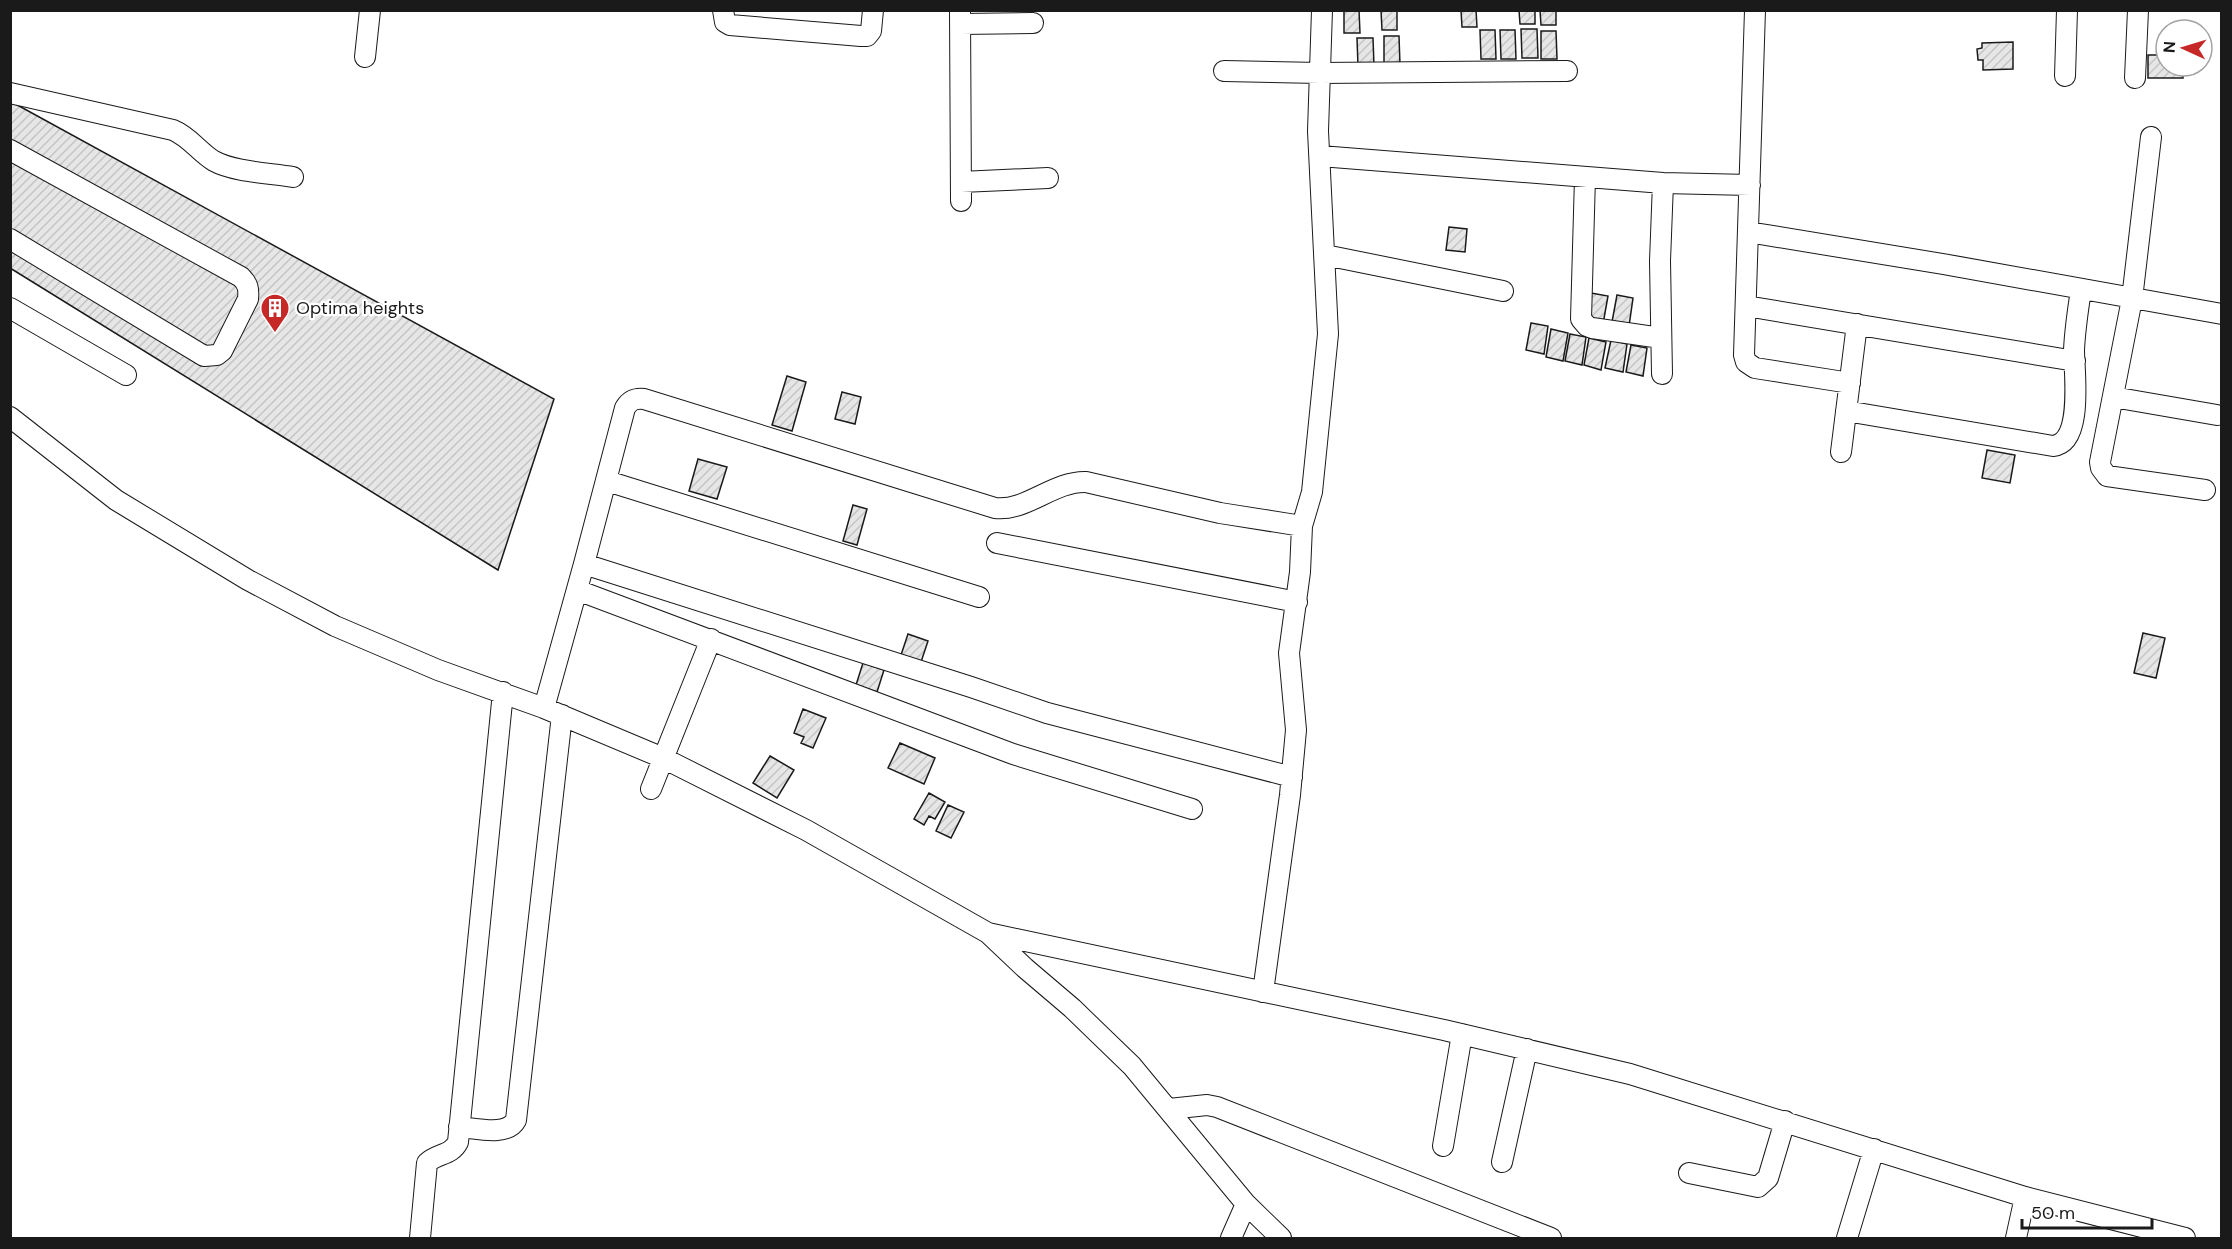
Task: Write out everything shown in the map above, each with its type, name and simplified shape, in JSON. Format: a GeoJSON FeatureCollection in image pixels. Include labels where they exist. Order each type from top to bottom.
{"type":"FeatureCollection","features":[{"type":"Feature","properties":{"kind":"street"},"geometry":{"type":"LineString","coordinates":[[365,57],[370,10]]}},
{"type":"Feature","properties":{"kind":"street"},"geometry":{"type":"LineString","coordinates":[[723,10],[725,22],[730,26],[861,36],[867,36],[871,32],[873,10]]}},
{"type":"Feature","properties":{"kind":"street"},"geometry":{"type":"LineString","coordinates":[[1263,992],[1292,777],[1296,717],[1289,654],[1297,602],[1302,526],[1312,492],[1328,334],[1320,156],[1322,10]]}},
{"type":"Feature","properties":{"kind":"street"},"geometry":{"type":"LineString","coordinates":[[1755,10],[1744,356],[1749,366],[1850,383]]}},
{"type":"Feature","properties":{"kind":"street"},"geometry":{"type":"LineString","coordinates":[[2066,76],[2067,10]]}},
{"type":"Feature","properties":{"kind":"street"},"geometry":{"type":"LineString","coordinates":[[2135,78],[2138,10]]}},
{"type":"Feature","properties":{"kind":"street"},"geometry":{"type":"LineString","coordinates":[[1033,23],[960,17],[961,191],[1048,178]]}},
{"type":"Feature","properties":{"kind":"street"},"geometry":{"type":"LineString","coordinates":[[1224,71],[1320,73],[1567,71]]}},
{"type":"Feature","properties":{"kind":"street"},"geometry":{"type":"LineString","coordinates":[[11,99],[173,129],[184,134],[212,160],[225,166],[293,177]]}},
{"type":"Feature","properties":{"kind":"street"},"geometry":{"type":"LineString","coordinates":[[2151,137],[2132,299],[2100,462],[2107,476],[2205,490]]}},
{"type":"Feature","properties":{"kind":"street"},"geometry":{"type":"LineString","coordinates":[[10,150],[241,277],[247,283],[248,299],[222,351],[217,355],[204,356],[10,239]]}},
{"type":"Feature","properties":{"kind":"street"},"geometry":{"type":"LineString","coordinates":[[1320,156],[1663,183],[1750,185]]}},
{"type":"Feature","properties":{"kind":"street"},"geometry":{"type":"LineString","coordinates":[[1585,177],[1581,319],[1592,328],[1661,338]]}},
{"type":"Feature","properties":{"kind":"street"},"geometry":{"type":"LineString","coordinates":[[1662,374],[1660,261],[1663,183]]}},
{"type":"Feature","properties":{"kind":"street"},"geometry":{"type":"LineString","coordinates":[[1748,232],[2222,314]]}},
{"type":"Feature","properties":{"kind":"street"},"geometry":{"type":"LineString","coordinates":[[1325,255],[1503,291]]}},
{"type":"Feature","properties":{"kind":"street"},"geometry":{"type":"LineString","coordinates":[[1846,411],[2058,446],[2068,437],[2072,422],[2077,381],[2074,348],[2080,290]]}},
{"type":"Feature","properties":{"kind":"street"},"geometry":{"type":"LineString","coordinates":[[1746,306],[2075,361]]}},
{"type":"Feature","properties":{"kind":"street"},"geometry":{"type":"LineString","coordinates":[[10,308],[126,375]]}},
{"type":"Feature","properties":{"kind":"street"},"geometry":{"type":"LineString","coordinates":[[1841,452],[1857,324]]}},
{"type":"Feature","properties":{"kind":"street"},"geometry":{"type":"LineString","coordinates":[[2113,397],[2217,415]]}},
{"type":"Feature","properties":{"kind":"street"},"geometry":{"type":"LineString","coordinates":[[543,708],[607,481],[625,408],[634,399],[644,399],[995,508],[1011,508],[1063,484],[1086,482],[1220,513],[1302,526]]}},
{"type":"Feature","properties":{"kind":"street"},"geometry":{"type":"LineString","coordinates":[[10,417],[116,500],[248,580],[335,626],[438,670],[562,715],[663,758],[806,830],[988,933],[1072,1008],[1132,1066],[1246,1204],[1281,1239]]}},
{"type":"Feature","properties":{"kind":"street"},"geometry":{"type":"LineString","coordinates":[[607,481],[979,597]]}},
{"type":"Feature","properties":{"kind":"street"},"geometry":{"type":"LineString","coordinates":[[997,543],[1297,602]]}},
{"type":"Feature","properties":{"kind":"street"},"geometry":{"type":"LineString","coordinates":[[584,564],[1047,713],[1292,777]]}},
{"type":"Feature","properties":{"kind":"street"},"geometry":{"type":"LineString","coordinates":[[577,590],[1012,754],[1192,808]]}},
{"type":"Feature","properties":{"kind":"street"},"geometry":{"type":"LineString","coordinates":[[651,789],[711,639]]}},
{"type":"Feature","properties":{"kind":"street"},"geometry":{"type":"LineString","coordinates":[[420,1239],[427,1163],[455,1148],[459,1127],[503,692]]}},
{"type":"Feature","properties":{"kind":"street"},"geometry":{"type":"LineString","coordinates":[[459,1127],[502,1130],[513,1126],[516,1120],[562,715]]}},
{"type":"Feature","properties":{"kind":"street"},"geometry":{"type":"LineString","coordinates":[[988,933],[1462,1034],[1630,1074],[2025,1197],[2185,1239]]}},
{"type":"Feature","properties":{"kind":"street"},"geometry":{"type":"LineString","coordinates":[[1443,1146],[1462,1034]]}},
{"type":"Feature","properties":{"kind":"street"},"geometry":{"type":"LineString","coordinates":[[1502,1162],[1527,1049]]}},
{"type":"Feature","properties":{"kind":"street"},"geometry":{"type":"LineString","coordinates":[[1169,1109],[1207,1105],[1217,1107],[1551,1239]]}},
{"type":"Feature","properties":{"kind":"street"},"geometry":{"type":"LineString","coordinates":[[1689,1173],[1758,1187],[1768,1178],[1785,1121]]}},
{"type":"Feature","properties":{"kind":"street"},"geometry":{"type":"LineString","coordinates":[[1847,1239],[1874,1149]]}},
{"type":"Feature","properties":{"kind":"street"},"geometry":{"type":"LineString","coordinates":[[2016,1239],[2025,1197]]}},
{"type":"Feature","properties":{"kind":"street"},"geometry":{"type":"LineString","coordinates":[[1231,1239],[1246,1204]]}},
{"type":"Feature","properties":{"kind":"building"},"geometry":{"type":"Polygon","coordinates":[[[1344,10],[1359,10],[1360,33],[1344,33],[1344,10]]]}},
{"type":"Feature","properties":{"kind":"building"},"geometry":{"type":"Polygon","coordinates":[[[1381,10],[1397,10],[1397,30],[1382,30],[1381,10]]]}},
{"type":"Feature","properties":{"kind":"building"},"geometry":{"type":"Polygon","coordinates":[[[1461,10],[1476,10],[1477,27],[1462,27],[1461,10]]]}},
{"type":"Feature","properties":{"kind":"building"},"geometry":{"type":"Polygon","coordinates":[[[1519,10],[1535,10],[1535,24],[1520,24],[1519,10]]]}},
{"type":"Feature","properties":{"kind":"building"},"geometry":{"type":"Polygon","coordinates":[[[1540,10],[1556,10],[1556,25],[1541,25],[1540,10]]]}},
{"type":"Feature","properties":{"kind":"building"},"geometry":{"type":"Polygon","coordinates":[[[1521,29],[1537,29],[1538,58],[1522,58],[1521,29]]]}},
{"type":"Feature","properties":{"kind":"building"},"geometry":{"type":"Polygon","coordinates":[[[1480,30],[1495,30],[1496,59],[1481,59],[1480,30]]]}},
{"type":"Feature","properties":{"kind":"building"},"geometry":{"type":"Polygon","coordinates":[[[1500,30],[1515,30],[1516,59],[1501,59],[1500,30]]]}},
{"type":"Feature","properties":{"kind":"building"},"geometry":{"type":"Polygon","coordinates":[[[1541,31],[1556,31],[1557,59],[1541,59],[1541,31]]]}},
{"type":"Feature","properties":{"kind":"building"},"geometry":{"type":"Polygon","coordinates":[[[1384,36],[1399,36],[1400,65],[1384,65],[1384,36]]]}},
{"type":"Feature","properties":{"kind":"building"},"geometry":{"type":"Polygon","coordinates":[[[1357,38],[1373,38],[1374,66],[1358,66],[1357,38]]]}},
{"type":"Feature","properties":{"kind":"building"},"geometry":{"type":"Polygon","coordinates":[[[2013,42],[2013,69],[1983,70],[1983,60],[1978,60],[1977,49],[1982,48],[1982,43],[2013,42]]]}},
{"type":"Feature","properties":{"kind":"building"},"geometry":{"type":"Polygon","coordinates":[[[2148,55],[2154,55],[2154,78],[2148,78],[2148,55]]]}},
{"type":"Feature","properties":{"kind":"building","name":"Optima heights"},"geometry":{"type":"Polygon","coordinates":[[[10,101],[554,399],[498,570],[10,268],[10,101]]]}},
{"type":"Feature","properties":{"kind":"building"},"geometry":{"type":"Polygon","coordinates":[[[1449,227],[1467,229],[1465,252],[1446,250],[1449,227]]]}},
{"type":"Feature","properties":{"kind":"building"},"geometry":{"type":"Polygon","coordinates":[[[1591,293],[1608,296],[1603,324],[1586,320],[1591,293]]]}},
{"type":"Feature","properties":{"kind":"building"},"geometry":{"type":"Polygon","coordinates":[[[1617,295],[1633,298],[1629,326],[1612,322],[1617,295]]]}},
{"type":"Feature","properties":{"kind":"building"},"geometry":{"type":"Polygon","coordinates":[[[1531,323],[1548,326],[1544,354],[1526,350],[1531,323]]]}},
{"type":"Feature","properties":{"kind":"building"},"geometry":{"type":"Polygon","coordinates":[[[1551,329],[1568,333],[1563,361],[1546,357],[1551,329]]]}},
{"type":"Feature","properties":{"kind":"building"},"geometry":{"type":"Polygon","coordinates":[[[1570,334],[1586,337],[1582,365],[1565,361],[1570,334]]]}},
{"type":"Feature","properties":{"kind":"building"},"geometry":{"type":"Polygon","coordinates":[[[1589,338],[1606,342],[1601,370],[1584,365],[1589,338]]]}},
{"type":"Feature","properties":{"kind":"building"},"geometry":{"type":"Polygon","coordinates":[[[1611,340],[1627,344],[1623,372],[1605,368],[1611,340]]]}},
{"type":"Feature","properties":{"kind":"building"},"geometry":{"type":"Polygon","coordinates":[[[1631,345],[1647,348],[1643,376],[1626,372],[1631,345]]]}},
{"type":"Feature","properties":{"kind":"building"},"geometry":{"type":"Polygon","coordinates":[[[787,376],[806,382],[792,431],[772,425],[787,376]]]}},
{"type":"Feature","properties":{"kind":"building"},"geometry":{"type":"Polygon","coordinates":[[[842,392],[861,397],[855,424],[835,419],[842,392]]]}},
{"type":"Feature","properties":{"kind":"building"},"geometry":{"type":"Polygon","coordinates":[[[1987,450],[2015,455],[2010,483],[1982,478],[1987,450]]]}},
{"type":"Feature","properties":{"kind":"building"},"geometry":{"type":"Polygon","coordinates":[[[698,459],[727,467],[717,499],[689,491],[698,459]]]}},
{"type":"Feature","properties":{"kind":"building"},"geometry":{"type":"Polygon","coordinates":[[[853,505],[867,509],[857,545],[843,541],[853,505]]]}},
{"type":"Feature","properties":{"kind":"building"},"geometry":{"type":"Polygon","coordinates":[[[2143,633],[2165,638],[2156,678],[2134,673],[2143,633]]]}},
{"type":"Feature","properties":{"kind":"building"},"geometry":{"type":"Polygon","coordinates":[[[908,634],[928,641],[920,665],[900,658],[908,634]]]}},
{"type":"Feature","properties":{"kind":"building"},"geometry":{"type":"Polygon","coordinates":[[[863,663],[884,670],[877,692],[856,685],[863,663]]]}},
{"type":"Feature","properties":{"kind":"building"},"geometry":{"type":"Polygon","coordinates":[[[803,709],[826,718],[813,748],[801,743],[804,737],[794,733],[803,709]]]}},
{"type":"Feature","properties":{"kind":"building"},"geometry":{"type":"Polygon","coordinates":[[[900,743],[935,758],[924,784],[888,768],[900,743]]]}},
{"type":"Feature","properties":{"kind":"building"},"geometry":{"type":"Polygon","coordinates":[[[770,756],[794,770],[777,798],[753,783],[770,756]]]}},
{"type":"Feature","properties":{"kind":"building"},"geometry":{"type":"Polygon","coordinates":[[[929,793],[945,802],[935,819],[929,816],[924,825],[914,819],[929,793]]]}},
{"type":"Feature","properties":{"kind":"building"},"geometry":{"type":"Polygon","coordinates":[[[948,805],[964,812],[951,838],[936,831],[948,805]]]}},
{"type":"Feature","properties":{"kind":"place","name":"Optima heights"},"geometry":{"type":"Point","coordinates":[275,334]}}]}
